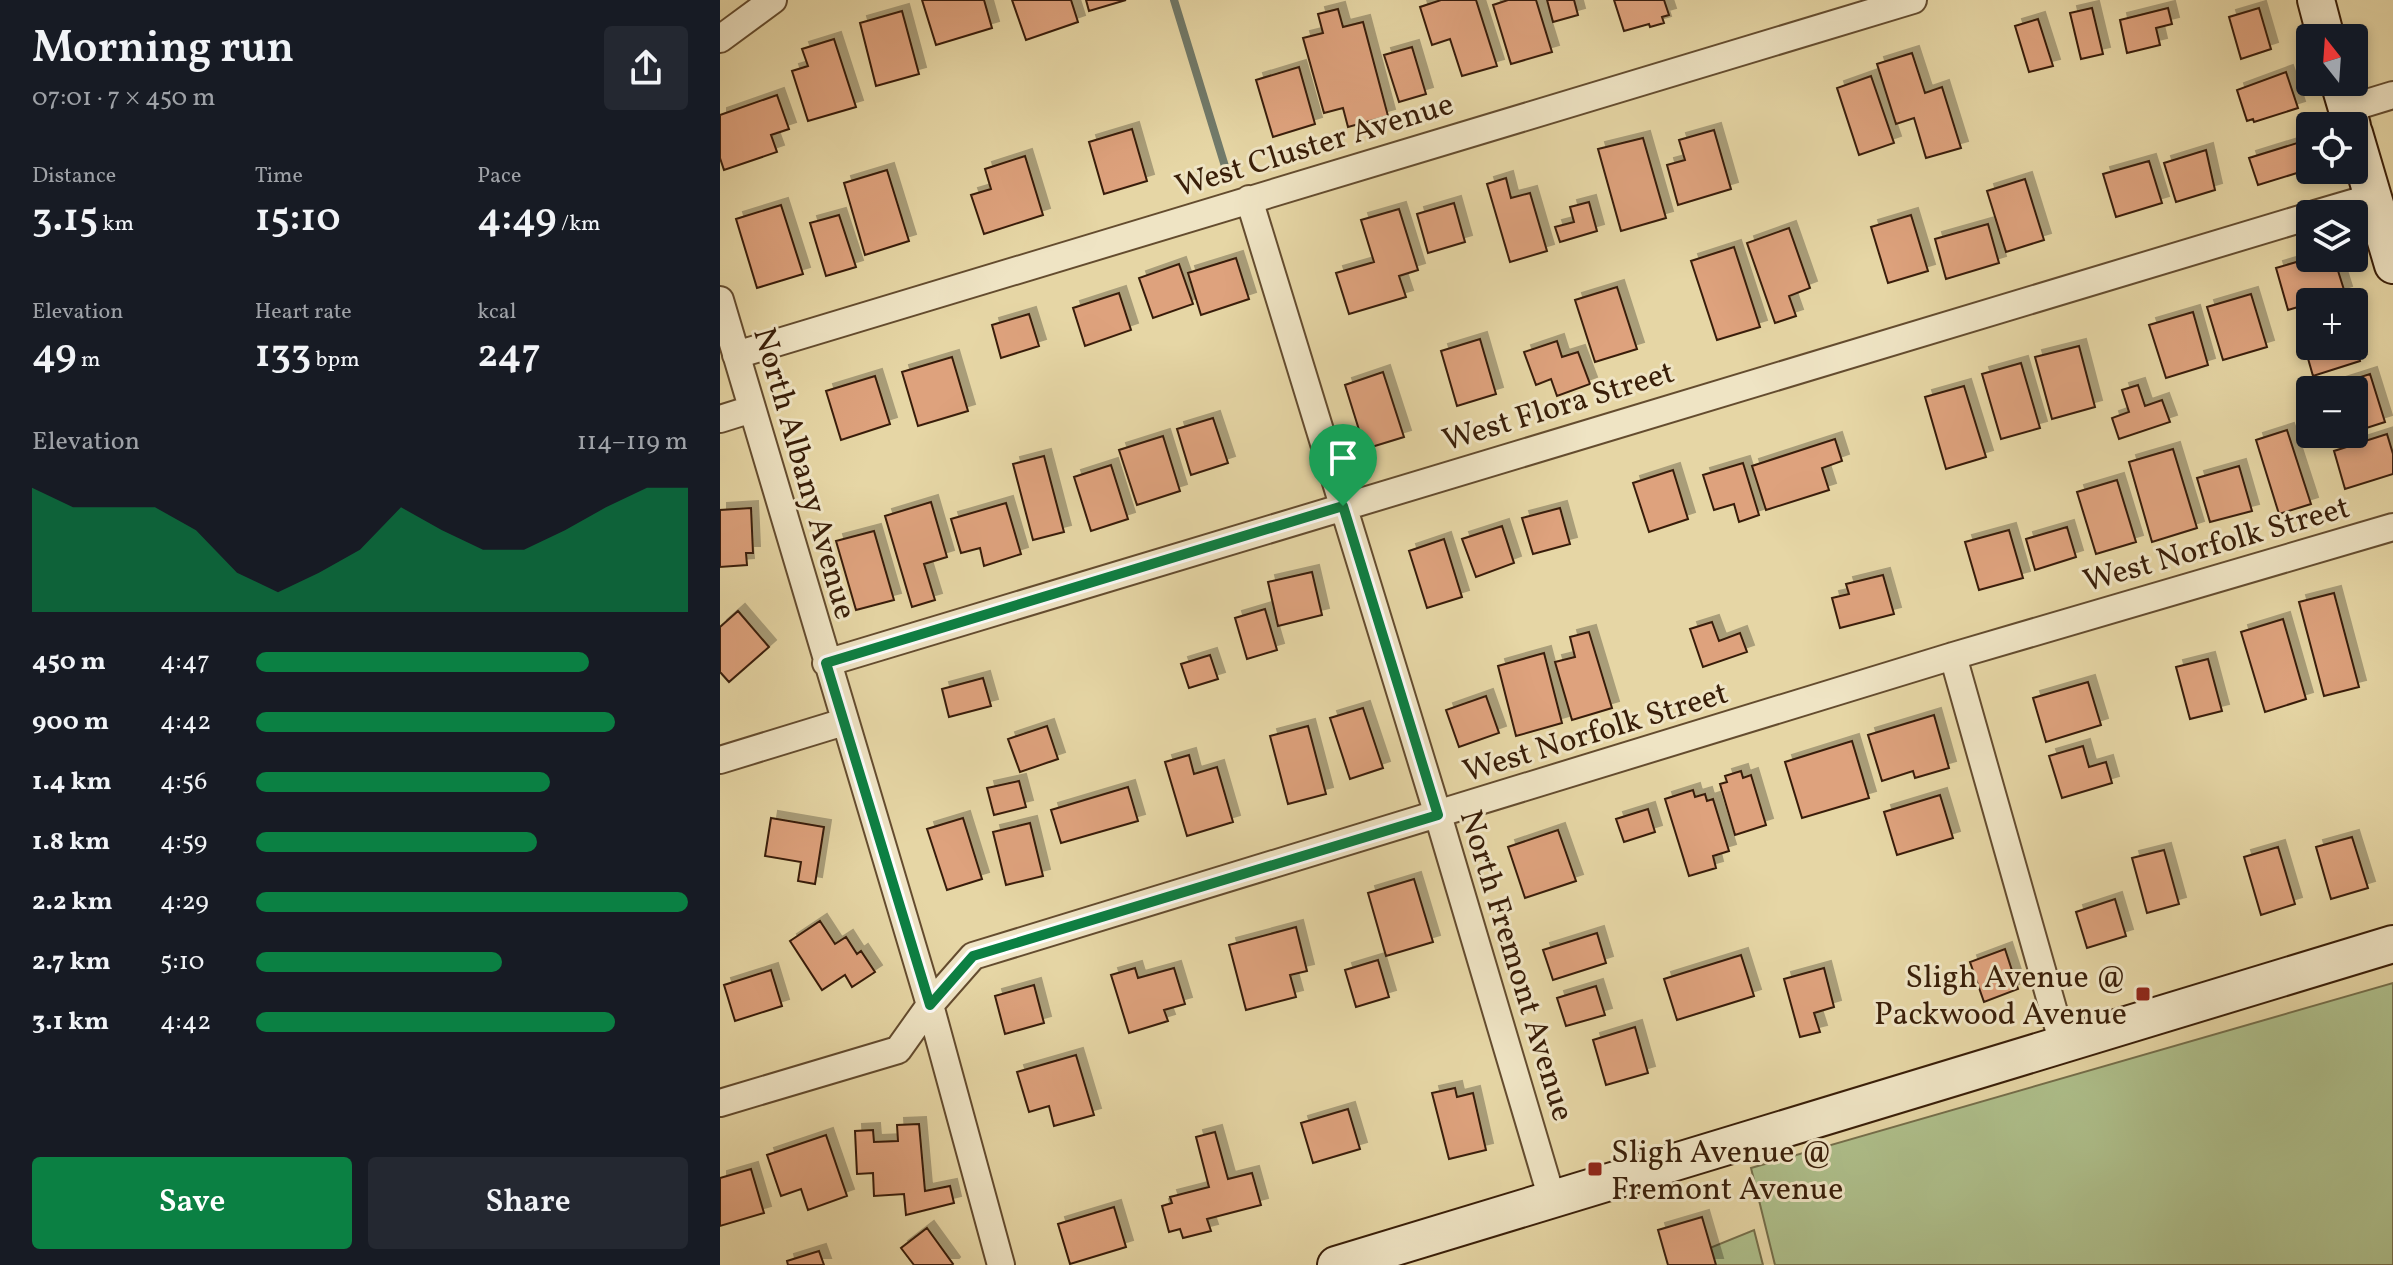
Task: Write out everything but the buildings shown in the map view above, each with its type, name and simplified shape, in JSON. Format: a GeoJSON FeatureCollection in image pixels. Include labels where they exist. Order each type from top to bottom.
{"type":"FeatureCollection","features":[{"type":"Feature","properties":{"kind":"main road"},"geometry":{"type":"LineString","coordinates":[[2316,0],[2322,24]]}},
{"type":"Feature","properties":{"kind":"main road"},"geometry":{"type":"LineString","coordinates":[[2368,180],[2393,265]]}},
{"type":"Feature","properties":{"kind":"main road"},"geometry":{"type":"LineString","coordinates":[[1336,1265],[2393,944]]}},
{"type":"Feature","properties":{"kind":"street"},"geometry":{"type":"LineString","coordinates":[[720,39],[773,0]]}},
{"type":"Feature","properties":{"kind":"street","name":"West Cluster Avenue"},"geometry":{"type":"LineString","coordinates":[[736,355],[1913,0]]}},
{"type":"Feature","properties":{"kind":"street"},"geometry":{"type":"LineString","coordinates":[[2348,112],[2393,95]]}},
{"type":"Feature","properties":{"kind":"street","name":"West Flora Street"},"geometry":{"type":"LineString","coordinates":[[2363,200],[2373,197]]}},
{"type":"Feature","properties":{"kind":"street","name":"North Fremont Avenue"},"geometry":{"type":"LineString","coordinates":[[1249,199],[1552,1199]]}},
{"type":"Feature","properties":{"kind":"street","name":"West Flora Street"},"geometry":{"type":"LineString","coordinates":[[826,663],[2296,220]]}},
{"type":"Feature","properties":{"kind":"street","name":"North Albany Avenue"},"geometry":{"type":"LineString","coordinates":[[720,300],[930,1005],[1001,1265]]}},
{"type":"Feature","properties":{"kind":"street"},"geometry":{"type":"LineString","coordinates":[[720,419],[752,409]]}},
{"type":"Feature","properties":{"kind":"street","name":"West Norfolk Street"},"geometry":{"type":"LineString","coordinates":[[720,1103],[898,1050],[930,1005],[973,956],[1953,656],[2393,527]]}},
{"type":"Feature","properties":{"kind":"street"},"geometry":{"type":"LineString","coordinates":[[1953,656],[2063,1044]]}},
{"type":"Feature","properties":{"kind":"street"},"geometry":{"type":"LineString","coordinates":[[720,760],[844,722]]}},
{"type":"Feature","properties":{"kind":"green space"},"geometry":{"type":"Polygon","coordinates":[[[2393,983],[2393,1265],[1775,1265],[1751,1168],[2393,983]]]}},
{"type":"Feature","properties":{"kind":"green space"},"geometry":{"type":"Polygon","coordinates":[[[1754,1230],[1763,1265],[1668,1265],[1754,1230]]]}},
{"type":"Feature","properties":{"kind":"waterway"},"geometry":{"type":"LineString","coordinates":[[1174,0],[1228,176]]}},
{"type":"Feature","properties":{"kind":"place","name":"Sligh Avenue @ Packwood Avenue"},"geometry":{"type":"Point","coordinates":[2143,994]}},
{"type":"Feature","properties":{"kind":"place","name":"Sligh Avenue @ Fremont Avenue"},"geometry":{"type":"Point","coordinates":[1595,1169]}},
{"type":"Feature","properties":{"kind":"route"},"geometry":{"type":"LineString","coordinates":[[1343,506],[1438,815],[973,956],[930,1005],[826,663],[1343,506]]}}]}
